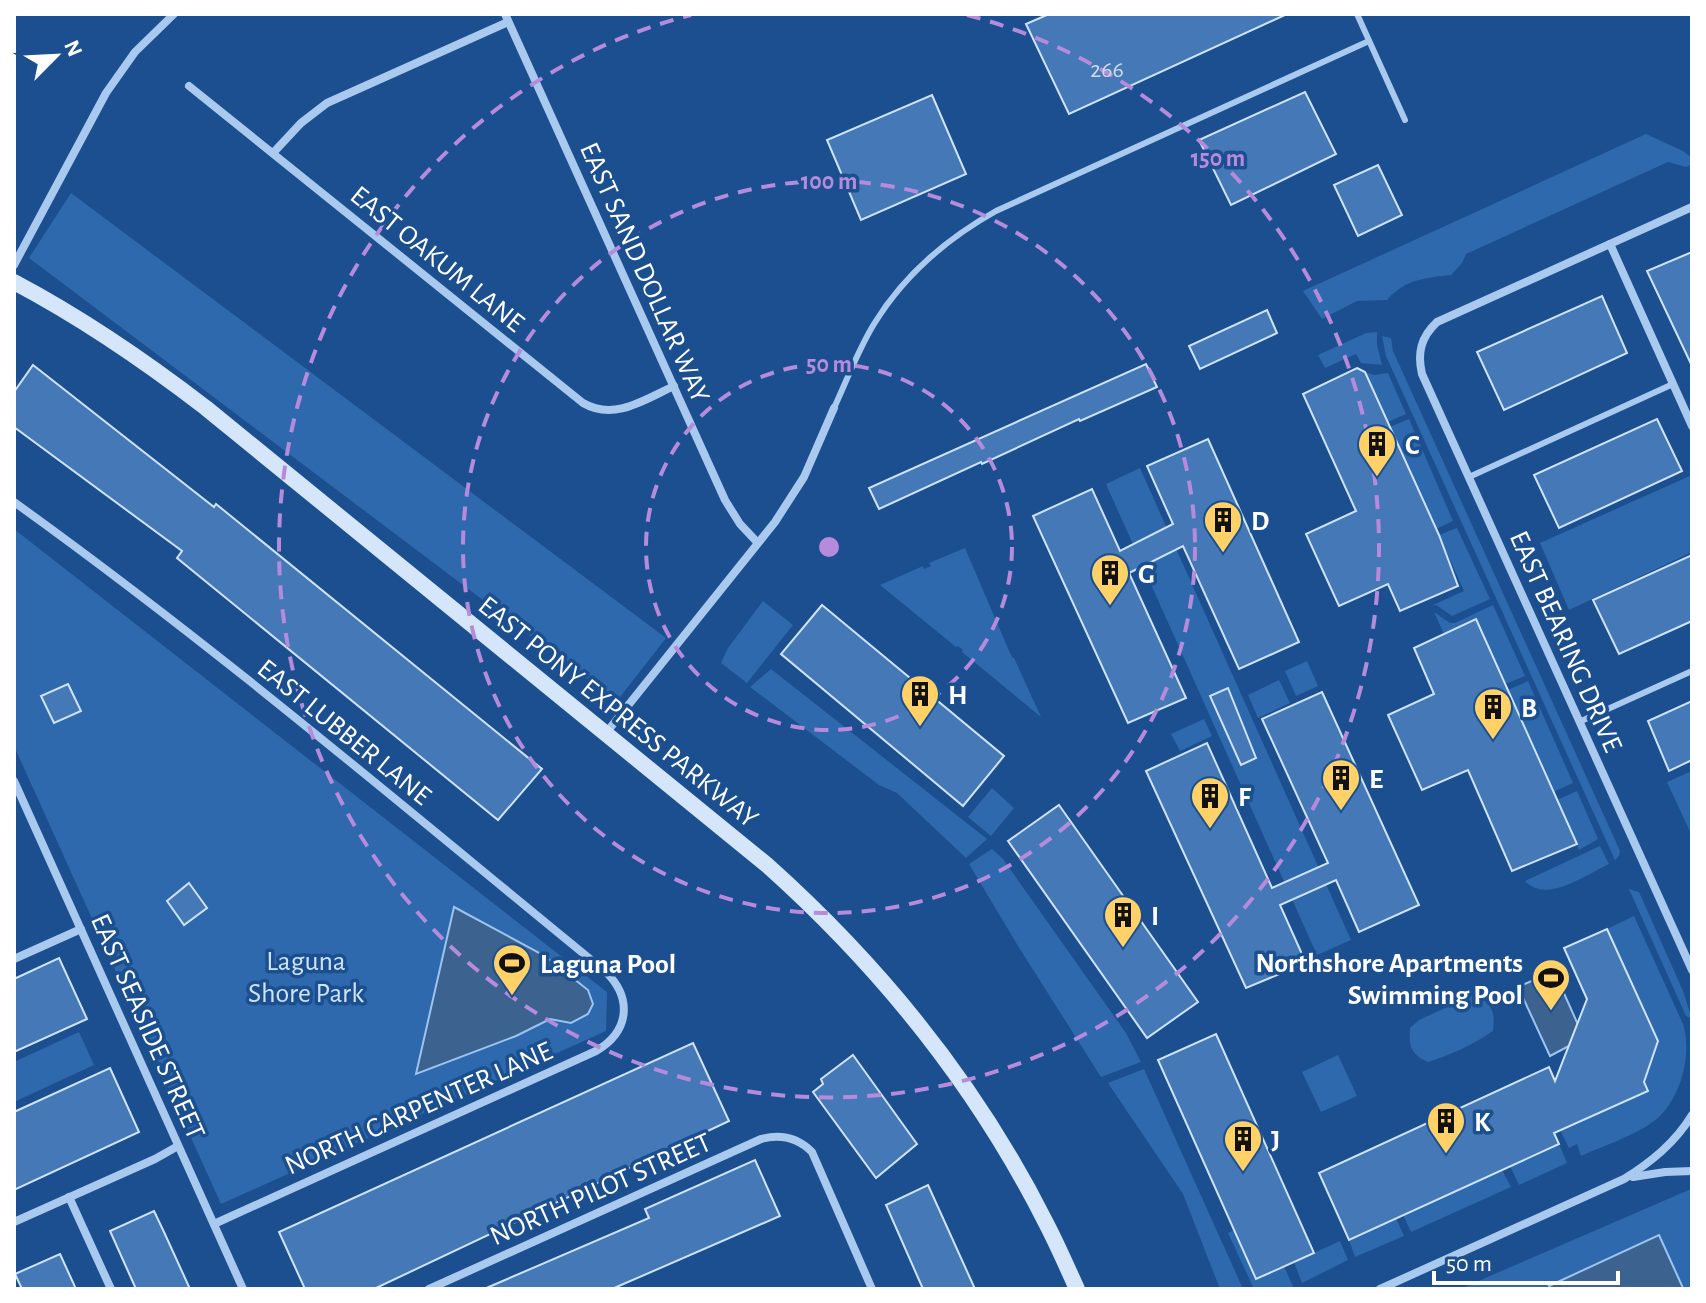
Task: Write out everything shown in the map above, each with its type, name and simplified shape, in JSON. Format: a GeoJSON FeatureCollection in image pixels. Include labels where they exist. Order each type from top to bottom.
{"type":"FeatureCollection","features":[{"type":"Feature","properties":{"kind":"main road","name":"EAST PONY EXPRESS PARKWAY"},"geometry":{"type":"LineString","coordinates":[[14,282],[91,326],[182,389],[767,865],[817,911],[883,980],[917,1021],[979,1107],[1047,1224],[1077,1289]]}},
{"type":"Feature","properties":{"kind":"street"},"geometry":{"type":"LineString","coordinates":[[14,265],[106,93],[135,52],[174,14]]}},
{"type":"Feature","properties":{"kind":"street"},"geometry":{"type":"LineString","coordinates":[[273,153],[301,123],[327,103],[506,18]]}},
{"type":"Feature","properties":{"kind":"street","name":"EAST SAND DOLLAR WAY"},"geometry":{"type":"LineString","coordinates":[[506,18],[731,513],[757,542]]}},
{"type":"Feature","properties":{"kind":"street","name":"EAST OAKUM LANE"},"geometry":{"type":"LineString","coordinates":[[189,86],[583,403],[599,410],[616,411],[674,386]]}},
{"type":"Feature","properties":{"kind":"street"},"geometry":{"type":"LineString","coordinates":[[1692,207],[1610,244],[1692,426]]}},
{"type":"Feature","properties":{"kind":"street","name":"EAST BEARING DRIVE"},"geometry":{"type":"LineString","coordinates":[[1610,244],[1446,317],[1429,330],[1419,350],[1419,362],[1691,966]]}},
{"type":"Feature","properties":{"kind":"street"},"geometry":{"type":"LineString","coordinates":[[606,733],[775,522],[804,477],[834,408]]}},
{"type":"Feature","properties":{"kind":"street","name":"EAST LUBBER LANE"},"geometry":{"type":"LineString","coordinates":[[14,502],[196,637],[606,972],[621,991],[624,1014]]}},
{"type":"Feature","properties":{"kind":"street","name":"EAST SEASIDE STREET"},"geometry":{"type":"LineString","coordinates":[[14,781],[243,1289]]}},
{"type":"Feature","properties":{"kind":"street"},"geometry":{"type":"LineString","coordinates":[[14,959],[81,929]]}},
{"type":"Feature","properties":{"kind":"street","name":"NORTH CARPENTER LANE"},"geometry":{"type":"LineString","coordinates":[[214,1224],[596,1051],[615,1036],[624,1014]]}},
{"type":"Feature","properties":{"kind":"street"},"geometry":{"type":"LineString","coordinates":[[1380,1289],[1624,1179],[1674,1140],[1692,1115]]}},
{"type":"Feature","properties":{"kind":"street","name":"NORTH PILOT STREET"},"geometry":{"type":"LineString","coordinates":[[429,1289],[761,1139],[781,1137],[791,1139],[812,1152],[872,1289]]}},
{"type":"Feature","properties":{"kind":"street"},"geometry":{"type":"LineString","coordinates":[[14,1222],[178,1146]]}},
{"type":"Feature","properties":{"kind":"street"},"geometry":{"type":"LineString","coordinates":[[1624,1179],[1692,1171]]}},
{"type":"Feature","properties":{"kind":"street"},"geometry":{"type":"LineString","coordinates":[[69,1197],[111,1289]]}},
{"type":"Feature","properties":{"kind":"lane"},"geometry":{"type":"LineString","coordinates":[[1357,14],[1405,120]]}},
{"type":"Feature","properties":{"kind":"lane"},"geometry":{"type":"LineString","coordinates":[[834,408],[861,349],[888,303],[925,262],[970,226],[996,211],[1369,41]]}},
{"type":"Feature","properties":{"kind":"lane"},"geometry":{"type":"LineString","coordinates":[[1469,477],[1673,384]]}},
{"type":"Feature","properties":{"kind":"lane"},"geometry":{"type":"LineString","coordinates":[[1579,722],[1692,671]]}},
{"type":"Feature","properties":{"kind":"green space"},"geometry":{"type":"Polygon","coordinates":[[[1646,134],[1683,151],[1692,158],[1692,164],[1686,167],[1668,162],[1466,254],[1451,275],[1408,284],[1387,300],[1357,301],[1322,319],[1303,291],[1646,134]]]}},
{"type":"Feature","properties":{"kind":"green space"},"geometry":{"type":"Polygon","coordinates":[[[71,193],[666,638],[617,701],[29,258],[71,193]]]}},
{"type":"Feature","properties":{"kind":"green space"},"geometry":{"type":"Polygon","coordinates":[[[1377,332],[1382,365],[1361,363],[1356,354],[1325,368],[1318,355],[1366,333],[1377,332]]]}},
{"type":"Feature","properties":{"kind":"green space"},"geometry":{"type":"Polygon","coordinates":[[[1382,336],[1391,338],[1393,351],[1620,851],[1615,860],[1386,356],[1382,336]]]}},
{"type":"Feature","properties":{"kind":"green space"},"geometry":{"type":"Polygon","coordinates":[[[1365,372],[1374,375],[1388,373],[1406,414],[1388,422],[1365,372]]]}},
{"type":"Feature","properties":{"kind":"green space"},"geometry":{"type":"Polygon","coordinates":[[[1409,419],[1453,521],[1436,529],[1390,427],[1409,419]]]}},
{"type":"Feature","properties":{"kind":"green space"},"geometry":{"type":"Polygon","coordinates":[[[1140,468],[1351,940],[1317,955],[1106,484],[1140,468]]]}},
{"type":"Feature","properties":{"kind":"green space"},"geometry":{"type":"Polygon","coordinates":[[[1692,475],[1692,552],[1569,610],[1540,543],[1692,475]]]}},
{"type":"Feature","properties":{"kind":"green space"},"geometry":{"type":"Polygon","coordinates":[[[1457,528],[1490,599],[1452,616],[1436,605],[1431,606],[1464,591],[1439,535],[1457,528]]]}},
{"type":"Feature","properties":{"kind":"green space","name":"Laguna Shore Park"},"geometry":{"type":"Polygon","coordinates":[[[14,529],[607,992],[606,1031],[221,1204],[14,746],[14,529]]]}},
{"type":"Feature","properties":{"kind":"green space"},"geometry":{"type":"Polygon","coordinates":[[[965,548],[1041,717],[880,585],[923,566],[924,569],[931,566],[929,563],[965,548]]]}},
{"type":"Feature","properties":{"kind":"green space"},"geometry":{"type":"Polygon","coordinates":[[[763,601],[793,625],[747,683],[721,663],[728,648],[763,601]]]}},
{"type":"Feature","properties":{"kind":"green space"},"geometry":{"type":"Polygon","coordinates":[[[1493,605],[1525,676],[1505,684],[1476,619],[1444,634],[1434,612],[1455,623],[1493,605]]]}},
{"type":"Feature","properties":{"kind":"green space"},"geometry":{"type":"Polygon","coordinates":[[[1307,661],[1318,686],[1296,696],[1285,671],[1307,661]]]}},
{"type":"Feature","properties":{"kind":"green space"},"geometry":{"type":"Polygon","coordinates":[[[771,669],[987,839],[966,858],[897,793],[879,785],[750,687],[771,669]]]}},
{"type":"Feature","properties":{"kind":"green space"},"geometry":{"type":"Polygon","coordinates":[[[1279,680],[1290,703],[1258,718],[1248,695],[1279,680]]]}},
{"type":"Feature","properties":{"kind":"green space"},"geometry":{"type":"Polygon","coordinates":[[[1528,681],[1573,783],[1553,792],[1508,690],[1528,681]]]}},
{"type":"Feature","properties":{"kind":"green space"},"geometry":{"type":"Polygon","coordinates":[[[1204,719],[1212,736],[1180,751],[1171,734],[1204,719]]]}},
{"type":"Feature","properties":{"kind":"green space"},"geometry":{"type":"Polygon","coordinates":[[[1692,771],[1692,836],[1667,782],[1692,771]]]}},
{"type":"Feature","properties":{"kind":"green space"},"geometry":{"type":"Polygon","coordinates":[[[992,788],[1014,808],[991,836],[968,817],[992,788]]]}},
{"type":"Feature","properties":{"kind":"green space"},"geometry":{"type":"Polygon","coordinates":[[[1577,791],[1598,839],[1579,850],[1557,800],[1577,791]]]}},
{"type":"Feature","properties":{"kind":"green space"},"geometry":{"type":"Polygon","coordinates":[[[1600,846],[1609,864],[1578,880],[1544,890],[1525,881],[1600,846]]]}},
{"type":"Feature","properties":{"kind":"green space"},"geometry":{"type":"Polygon","coordinates":[[[992,849],[1003,859],[1126,1033],[1141,1062],[1101,1077],[969,864],[992,849]]]}},
{"type":"Feature","properties":{"kind":"green space"},"geometry":{"type":"Polygon","coordinates":[[[1629,889],[1639,892],[1683,991],[1692,1019],[1686,1016],[1629,889]]]}},
{"type":"Feature","properties":{"kind":"green space"},"geometry":{"type":"Polygon","coordinates":[[[1634,916],[1683,1024],[1686,1048],[1683,1073],[1674,1097],[1652,1123],[1581,1156],[1577,1144],[1569,1148],[1538,1086],[1574,1124],[1648,1091],[1640,1073],[1647,1074],[1658,1041],[1607,929],[1634,916]]]}},
{"type":"Feature","properties":{"kind":"green space"},"geometry":{"type":"Polygon","coordinates":[[[1476,994],[1492,1010],[1493,1031],[1478,1041],[1428,1062],[1417,1056],[1411,1045],[1410,1028],[1419,1020],[1476,994]]]}},
{"type":"Feature","properties":{"kind":"green space"},"geometry":{"type":"Polygon","coordinates":[[[79,1032],[94,1065],[14,1102],[14,1062],[79,1032]]]}},
{"type":"Feature","properties":{"kind":"green space"},"geometry":{"type":"Polygon","coordinates":[[[1338,1055],[1357,1096],[1321,1112],[1302,1072],[1338,1055]]]}},
{"type":"Feature","properties":{"kind":"green space"},"geometry":{"type":"Polygon","coordinates":[[[1144,1069],[1243,1289],[1220,1289],[1183,1194],[1108,1083],[1144,1069]]]}},
{"type":"Feature","properties":{"kind":"green space"},"geometry":{"type":"Polygon","coordinates":[[[1559,1144],[1567,1163],[1519,1185],[1510,1166],[1559,1144]]]}},
{"type":"Feature","properties":{"kind":"green space"},"geometry":{"type":"Polygon","coordinates":[[[1502,1170],[1511,1187],[1411,1232],[1403,1215],[1502,1170]]]}},
{"type":"Feature","properties":{"kind":"green space"},"geometry":{"type":"Polygon","coordinates":[[[1691,1189],[1692,1289],[1460,1289],[1691,1189]]]}},
{"type":"Feature","properties":{"kind":"green space"},"geometry":{"type":"Polygon","coordinates":[[[1396,1218],[1404,1236],[1355,1257],[1349,1240],[1396,1218]]]}},
{"type":"Feature","properties":{"kind":"green space"},"geometry":{"type":"Polygon","coordinates":[[[1234,1230],[1256,1279],[1284,1266],[1294,1289],[1254,1289],[1228,1233],[1234,1230]]]}},
{"type":"Feature","properties":{"kind":"green space"},"geometry":{"type":"Polygon","coordinates":[[[1340,1241],[1348,1260],[1302,1283],[1294,1262],[1340,1241]]]}},
{"type":"Feature","properties":{"kind":"shaded area","name":"Laguna Pool"},"geometry":{"type":"Polygon","coordinates":[[[454,907],[545,956],[588,990],[593,1004],[588,1014],[571,1023],[550,1019],[516,1036],[416,1074],[454,907]]]}},
{"type":"Feature","properties":{"kind":"shaded area","name":"Northshore Apartments Swimming Pool"},"geometry":{"type":"Polygon","coordinates":[[[1554,971],[1584,1038],[1550,1056],[1518,987],[1554,971]]]}},
{"type":"Feature","properties":{"kind":"shaded area"},"geometry":{"type":"Polygon","coordinates":[[[1659,1235],[1683,1288],[1551,1289],[1549,1286],[1659,1235]]]}},
{"type":"Feature","properties":{"kind":"building"},"geometry":{"type":"Polygon","coordinates":[[[1049,14],[1287,14],[1069,114],[1026,24],[1049,14]]]}},
{"type":"Feature","properties":{"kind":"building"},"geometry":{"type":"Polygon","coordinates":[[[1305,92],[1336,154],[1231,205],[1199,140],[1305,92]]]}},
{"type":"Feature","properties":{"kind":"building"},"geometry":{"type":"Polygon","coordinates":[[[932,95],[966,174],[861,220],[827,140],[932,95]]]}},
{"type":"Feature","properties":{"kind":"building"},"geometry":{"type":"Polygon","coordinates":[[[1378,165],[1402,215],[1358,236],[1334,185],[1378,165]]]}},
{"type":"Feature","properties":{"kind":"building"},"geometry":{"type":"Polygon","coordinates":[[[1692,252],[1692,366],[1647,271],[1692,252]]]}},
{"type":"Feature","properties":{"kind":"building"},"geometry":{"type":"Polygon","coordinates":[[[1602,296],[1627,353],[1504,410],[1477,352],[1602,296]]]}},
{"type":"Feature","properties":{"kind":"building"},"geometry":{"type":"Polygon","coordinates":[[[1267,310],[1277,333],[1200,369],[1189,346],[1267,310]]]}},
{"type":"Feature","properties":{"kind":"building"},"geometry":{"type":"Polygon","coordinates":[[[1146,364],[1157,387],[879,509],[869,488],[1146,364]]]}},
{"type":"Feature","properties":{"kind":"building"},"geometry":{"type":"Polygon","coordinates":[[[33,365],[214,507],[216,504],[542,769],[498,820],[177,558],[182,551],[14,427],[14,392],[33,365]]]}},
{"type":"Feature","properties":{"kind":"building","name":"C"},"geometry":{"type":"Polygon","coordinates":[[[1357,368],[1365,372],[1439,535],[1458,586],[1400,611],[1388,584],[1339,606],[1306,534],[1356,511],[1303,394],[1357,368]]]}},
{"type":"Feature","properties":{"kind":"building"},"geometry":{"type":"Polygon","coordinates":[[[1657,419],[1682,471],[1559,528],[1534,475],[1657,419]]]}},
{"type":"Feature","properties":{"kind":"building"},"geometry":{"type":"Polygon","coordinates":[[[1208,439],[1299,642],[1239,669],[1183,546],[1129,573],[1186,698],[1128,723],[1033,516],[1092,489],[1120,551],[1173,524],[1147,466],[1208,439]]]}},
{"type":"Feature","properties":{"kind":"building"},"geometry":{"type":"Polygon","coordinates":[[[1692,555],[1692,621],[1619,654],[1593,600],[1692,555]]]}},
{"type":"Feature","properties":{"kind":"building","name":"H"},"geometry":{"type":"Polygon","coordinates":[[[822,605],[1004,756],[963,806],[781,654],[822,605]]]}},
{"type":"Feature","properties":{"kind":"building","name":"B"},"geometry":{"type":"Polygon","coordinates":[[[1476,619],[1577,844],[1512,871],[1468,770],[1422,790],[1388,715],[1434,694],[1414,648],[1476,619]]]}},
{"type":"Feature","properties":{"kind":"building"},"geometry":{"type":"Polygon","coordinates":[[[68,684],[81,711],[54,723],[41,696],[68,684]]]}},
{"type":"Feature","properties":{"kind":"building"},"geometry":{"type":"Polygon","coordinates":[[[1228,688],[1256,758],[1241,765],[1210,696],[1228,688]]]}},
{"type":"Feature","properties":{"kind":"building"},"geometry":{"type":"Polygon","coordinates":[[[1322,692],[1419,905],[1359,932],[1336,880],[1280,905],[1306,963],[1246,988],[1146,771],[1207,743],[1272,888],[1328,863],[1262,719],[1322,692]]]}},
{"type":"Feature","properties":{"kind":"building"},"geometry":{"type":"Polygon","coordinates":[[[1692,701],[1692,760],[1669,771],[1648,721],[1692,701]]]}},
{"type":"Feature","properties":{"kind":"building","name":"I"},"geometry":{"type":"Polygon","coordinates":[[[1059,805],[1198,1002],[1147,1038],[1008,841],[1059,805]]]}},
{"type":"Feature","properties":{"kind":"building"},"geometry":{"type":"Polygon","coordinates":[[[189,883],[207,908],[184,925],[167,901],[189,883]]]}},
{"type":"Feature","properties":{"kind":"building"},"geometry":{"type":"Polygon","coordinates":[[[1607,929],[1658,1041],[1644,1082],[1648,1091],[1554,1133],[1559,1144],[1349,1240],[1319,1173],[1549,1067],[1555,1081],[1587,999],[1564,948],[1607,929]]]}},
{"type":"Feature","properties":{"kind":"building"},"geometry":{"type":"Polygon","coordinates":[[[59,958],[87,1019],[14,1052],[14,979],[59,958]]]}},
{"type":"Feature","properties":{"kind":"building","name":"J"},"geometry":{"type":"Polygon","coordinates":[[[1216,1034],[1314,1253],[1256,1279],[1158,1060],[1216,1034]]]}},
{"type":"Feature","properties":{"kind":"building"},"geometry":{"type":"Polygon","coordinates":[[[693,1043],[729,1121],[374,1289],[305,1289],[279,1232],[693,1043]]]}},
{"type":"Feature","properties":{"kind":"building"},"geometry":{"type":"Polygon","coordinates":[[[853,1055],[917,1144],[876,1178],[813,1092],[823,1084],[821,1079],[853,1055]]]}},
{"type":"Feature","properties":{"kind":"building"},"geometry":{"type":"Polygon","coordinates":[[[110,1068],[139,1132],[14,1190],[14,1112],[110,1068]]]}},
{"type":"Feature","properties":{"kind":"building"},"geometry":{"type":"Polygon","coordinates":[[[755,1160],[780,1216],[612,1289],[484,1289],[649,1218],[645,1209],[755,1160]]]}},
{"type":"Feature","properties":{"kind":"building"},"geometry":{"type":"Polygon","coordinates":[[[928,1185],[975,1289],[923,1289],[886,1205],[928,1185]]]}},
{"type":"Feature","properties":{"kind":"building"},"geometry":{"type":"Polygon","coordinates":[[[154,1211],[190,1289],[136,1289],[110,1231],[154,1211]]]}},
{"type":"Feature","properties":{"kind":"building"},"geometry":{"type":"Polygon","coordinates":[[[60,1254],[76,1289],[22,1289],[15,1274],[60,1254]]]}},
{"type":"Feature","properties":{"kind":"place","name":"C"},"geometry":{"type":"Point","coordinates":[1377,478]}},
{"type":"Feature","properties":{"kind":"place","name":"D"},"geometry":{"type":"Point","coordinates":[1223,554]}},
{"type":"Feature","properties":{"kind":"place","name":"G"},"geometry":{"type":"Point","coordinates":[1110,607]}},
{"type":"Feature","properties":{"kind":"place","name":"H"},"geometry":{"type":"Point","coordinates":[920,728]}},
{"type":"Feature","properties":{"kind":"place","name":"B"},"geometry":{"type":"Point","coordinates":[1493,741]}},
{"type":"Feature","properties":{"kind":"place","name":"E"},"geometry":{"type":"Point","coordinates":[1341,812]}},
{"type":"Feature","properties":{"kind":"place","name":"F"},"geometry":{"type":"Point","coordinates":[1210,830]}},
{"type":"Feature","properties":{"kind":"place","name":"I"},"geometry":{"type":"Point","coordinates":[1123,949]}},
{"type":"Feature","properties":{"kind":"place","name":"Laguna Pool"},"geometry":{"type":"Point","coordinates":[512,997]}},
{"type":"Feature","properties":{"kind":"place","name":"Northshore Apartments Swimming Pool"},"geometry":{"type":"Point","coordinates":[1551,1012]}},
{"type":"Feature","properties":{"kind":"place","name":"K"},"geometry":{"type":"Point","coordinates":[1446,1155]}},
{"type":"Feature","properties":{"kind":"place","name":"J"},"geometry":{"type":"Point","coordinates":[1243,1173]}}]}
